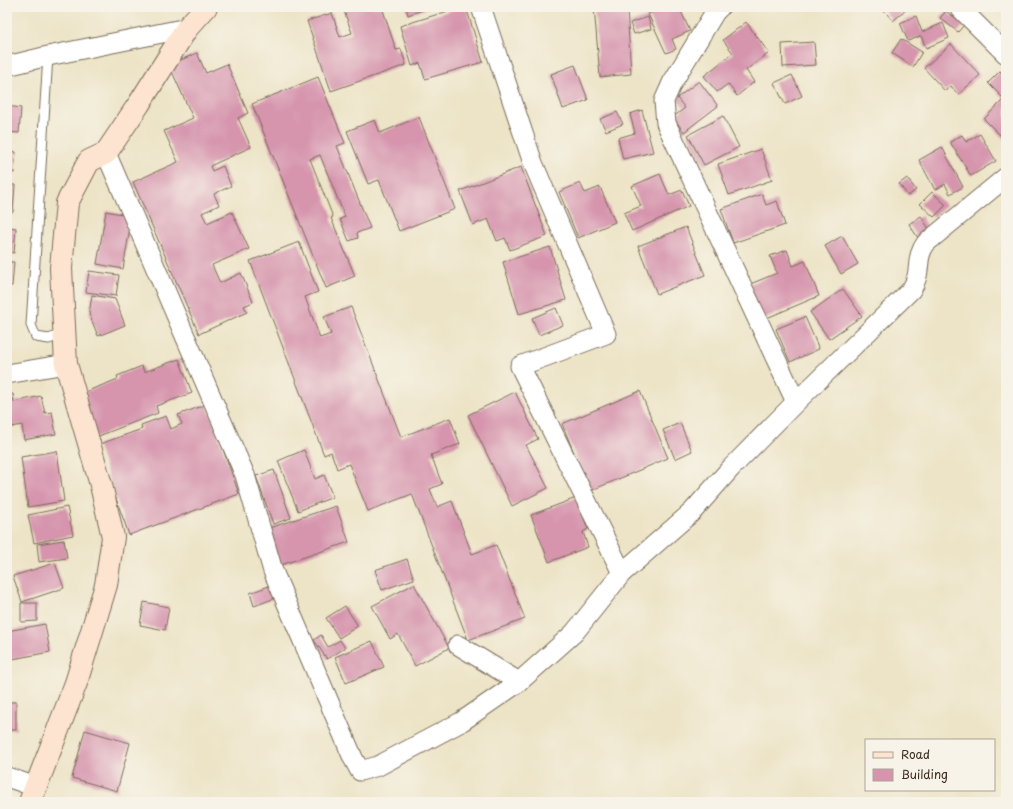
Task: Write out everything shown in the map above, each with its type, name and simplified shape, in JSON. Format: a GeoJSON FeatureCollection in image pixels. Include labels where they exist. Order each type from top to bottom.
{"type":"FeatureCollection","features":[{"type":"Feature","properties":{"kind":"main road"},"geometry":{"type":"LineString","coordinates":[[33,795],[76,683],[106,585],[113,537],[101,485],[66,364],[61,268],[67,203],[89,161],[106,152],[139,104],[187,28],[206,7]]}},
{"type":"Feature","properties":{"kind":"street"},"geometry":{"type":"LineString","coordinates":[[481,7],[533,163],[606,334],[520,366],[622,573]]}},
{"type":"Feature","properties":{"kind":"street"},"geometry":{"type":"LineString","coordinates":[[720,7],[715,12],[672,84],[664,101],[666,123],[796,402]]}},
{"type":"Feature","properties":{"kind":"street"},"geometry":{"type":"LineString","coordinates":[[959,7],[1006,54]]}},
{"type":"Feature","properties":{"kind":"street"},"geometry":{"type":"LineString","coordinates":[[7,66],[48,56],[187,28]]}},
{"type":"Feature","properties":{"kind":"street"},"geometry":{"type":"LineString","coordinates":[[106,152],[245,475],[273,571],[353,758],[360,771],[378,766],[461,722],[519,682],[574,633],[622,573],[692,512],[731,468],[796,402],[911,290],[918,276],[920,254],[926,243],[1006,177]]}},
{"type":"Feature","properties":{"kind":"street"},"geometry":{"type":"LineString","coordinates":[[7,374],[66,364]]}},
{"type":"Feature","properties":{"kind":"street"},"geometry":{"type":"LineString","coordinates":[[458,645],[519,682]]}},
{"type":"Feature","properties":{"kind":"street"},"geometry":{"type":"LineString","coordinates":[[7,777],[33,795]]}},
{"type":"Feature","properties":{"kind":"lane"},"geometry":{"type":"LineString","coordinates":[[48,56],[31,325],[36,337],[49,339],[64,333]]}},
{"type":"Feature","properties":{"kind":"building"},"geometry":{"type":"Polygon","coordinates":[[[355,7],[382,7],[396,50],[401,49],[406,65],[331,91],[307,21],[332,13],[340,37],[352,33],[344,11],[355,7]]]}},
{"type":"Feature","properties":{"kind":"building"},"geometry":{"type":"Polygon","coordinates":[[[406,7],[431,7],[408,15],[406,7]]]}},
{"type":"Feature","properties":{"kind":"building"},"geometry":{"type":"Polygon","coordinates":[[[461,7],[466,7],[483,62],[425,79],[420,63],[412,66],[400,26],[461,7]]]}},
{"type":"Feature","properties":{"kind":"building"},"geometry":{"type":"Polygon","coordinates":[[[594,7],[627,7],[631,74],[600,77],[594,7]]]}},
{"type":"Feature","properties":{"kind":"building"},"geometry":{"type":"Polygon","coordinates":[[[664,7],[679,7],[690,31],[672,39],[676,49],[666,53],[648,14],[664,7]]]}},
{"type":"Feature","properties":{"kind":"building"},"geometry":{"type":"Polygon","coordinates":[[[881,7],[909,7],[893,21],[881,7]]]}},
{"type":"Feature","properties":{"kind":"building"},"geometry":{"type":"Polygon","coordinates":[[[946,11],[964,25],[958,32],[940,18],[946,11]]]}},
{"type":"Feature","properties":{"kind":"building"},"geometry":{"type":"Polygon","coordinates":[[[916,16],[922,32],[943,23],[949,38],[926,48],[921,36],[908,41],[900,23],[916,16]]]}},
{"type":"Feature","properties":{"kind":"building"},"geometry":{"type":"Polygon","coordinates":[[[648,17],[651,29],[634,34],[630,23],[648,17]]]}},
{"type":"Feature","properties":{"kind":"building"},"geometry":{"type":"Polygon","coordinates":[[[746,22],[769,53],[746,70],[754,82],[737,96],[728,84],[717,92],[704,76],[733,53],[723,40],[746,22]]]}},
{"type":"Feature","properties":{"kind":"building"},"geometry":{"type":"Polygon","coordinates":[[[901,39],[922,52],[913,67],[892,53],[901,39]]]}},
{"type":"Feature","properties":{"kind":"building"},"geometry":{"type":"Polygon","coordinates":[[[814,42],[816,65],[783,67],[782,44],[814,42]]]}},
{"type":"Feature","properties":{"kind":"building"},"geometry":{"type":"Polygon","coordinates":[[[951,44],[980,75],[958,95],[951,86],[945,91],[924,68],[951,44]]]}},
{"type":"Feature","properties":{"kind":"building"},"geometry":{"type":"Polygon","coordinates":[[[197,53],[206,73],[227,64],[248,113],[238,118],[251,147],[210,166],[212,171],[223,166],[231,186],[214,194],[219,205],[202,213],[207,223],[232,212],[249,249],[212,265],[220,283],[241,273],[253,302],[244,306],[247,312],[199,334],[133,182],[178,162],[164,131],[193,118],[169,65],[197,53]]]}},
{"type":"Feature","properties":{"kind":"building"},"geometry":{"type":"Polygon","coordinates":[[[575,65],[588,100],[563,109],[551,74],[575,65]]]}},
{"type":"Feature","properties":{"kind":"building"},"geometry":{"type":"Polygon","coordinates":[[[1000,71],[1006,77],[1006,141],[984,119],[1004,99],[988,83],[1000,71]]]}},
{"type":"Feature","properties":{"kind":"building"},"geometry":{"type":"Polygon","coordinates":[[[792,75],[802,96],[785,104],[774,83],[792,75]]]}},
{"type":"Feature","properties":{"kind":"building"},"geometry":{"type":"Polygon","coordinates":[[[318,77],[345,143],[337,146],[370,228],[357,233],[358,238],[349,241],[340,219],[345,217],[320,155],[310,159],[333,217],[331,218],[355,276],[326,288],[252,104],[318,77]]]}},
{"type":"Feature","properties":{"kind":"building"},"geometry":{"type":"Polygon","coordinates":[[[699,81],[718,106],[684,132],[673,117],[685,108],[677,98],[699,81]]]}},
{"type":"Feature","properties":{"kind":"building"},"geometry":{"type":"Polygon","coordinates":[[[7,106],[21,108],[19,133],[7,132],[7,106]]]}},
{"type":"Feature","properties":{"kind":"building"},"geometry":{"type":"Polygon","coordinates":[[[642,110],[653,152],[623,159],[618,138],[635,133],[630,114],[642,110]]]}},
{"type":"Feature","properties":{"kind":"building"},"geometry":{"type":"Polygon","coordinates":[[[617,112],[623,124],[606,131],[600,119],[617,112]]]}},
{"type":"Feature","properties":{"kind":"building"},"geometry":{"type":"Polygon","coordinates":[[[723,116],[739,147],[704,165],[688,135],[723,116]]]}},
{"type":"Feature","properties":{"kind":"building"},"geometry":{"type":"Polygon","coordinates":[[[419,117],[455,209],[399,231],[379,180],[368,184],[347,131],[375,120],[380,133],[419,117]]]}},
{"type":"Feature","properties":{"kind":"building"},"geometry":{"type":"Polygon","coordinates":[[[980,134],[996,161],[971,176],[950,142],[962,135],[966,142],[980,134]]]}},
{"type":"Feature","properties":{"kind":"building"},"geometry":{"type":"Polygon","coordinates":[[[942,147],[963,187],[950,194],[945,184],[935,190],[919,160],[942,147]]]}},
{"type":"Feature","properties":{"kind":"building"},"geometry":{"type":"Polygon","coordinates":[[[761,149],[772,180],[729,195],[718,164],[761,149]]]}},
{"type":"Feature","properties":{"kind":"building"},"geometry":{"type":"Polygon","coordinates":[[[7,151],[16,152],[14,173],[7,173],[7,151]]]}},
{"type":"Feature","properties":{"kind":"building"},"geometry":{"type":"Polygon","coordinates":[[[521,167],[547,236],[510,250],[505,238],[497,241],[488,219],[473,225],[460,191],[521,167]]]}},
{"type":"Feature","properties":{"kind":"building"},"geometry":{"type":"Polygon","coordinates":[[[660,174],[669,195],[682,190],[689,206],[632,231],[624,213],[641,206],[632,186],[660,174]]]}},
{"type":"Feature","properties":{"kind":"building"},"geometry":{"type":"Polygon","coordinates":[[[907,178],[916,190],[908,196],[899,184],[907,178]]]}},
{"type":"Feature","properties":{"kind":"building"},"geometry":{"type":"Polygon","coordinates":[[[580,183],[585,193],[600,187],[615,222],[578,238],[559,192],[580,183]]]}},
{"type":"Feature","properties":{"kind":"building"},"geometry":{"type":"Polygon","coordinates":[[[7,185],[15,185],[13,212],[7,211],[7,185]]]}},
{"type":"Feature","properties":{"kind":"building"},"geometry":{"type":"Polygon","coordinates":[[[932,192],[946,205],[934,217],[920,204],[932,192]]]}},
{"type":"Feature","properties":{"kind":"building"},"geometry":{"type":"Polygon","coordinates":[[[762,194],[766,205],[777,201],[785,225],[733,243],[721,209],[762,194]]]}},
{"type":"Feature","properties":{"kind":"building"},"geometry":{"type":"Polygon","coordinates":[[[106,211],[132,216],[123,269],[97,264],[106,211]]]}},
{"type":"Feature","properties":{"kind":"building"},"geometry":{"type":"Polygon","coordinates":[[[921,216],[932,234],[920,241],[909,224],[921,216]]]}},
{"type":"Feature","properties":{"kind":"building"},"geometry":{"type":"Polygon","coordinates":[[[7,227],[16,228],[14,253],[7,252],[7,227]]]}},
{"type":"Feature","properties":{"kind":"building"},"geometry":{"type":"Polygon","coordinates":[[[686,227],[705,275],[657,294],[638,246],[686,227]]]}},
{"type":"Feature","properties":{"kind":"building"},"geometry":{"type":"Polygon","coordinates":[[[842,236],[858,264],[841,274],[825,246],[842,236]]]}},
{"type":"Feature","properties":{"kind":"building"},"geometry":{"type":"Polygon","coordinates":[[[299,242],[318,292],[305,297],[320,338],[331,334],[324,317],[351,307],[401,437],[450,418],[460,444],[431,455],[442,484],[430,489],[437,507],[452,501],[472,554],[496,545],[525,619],[468,640],[412,494],[368,511],[349,464],[337,469],[331,452],[324,455],[250,261],[299,242]]]}},
{"type":"Feature","properties":{"kind":"building"},"geometry":{"type":"Polygon","coordinates":[[[550,247],[566,300],[519,314],[503,262],[550,247]]]}},
{"type":"Feature","properties":{"kind":"building"},"geometry":{"type":"Polygon","coordinates":[[[787,250],[793,266],[805,261],[819,296],[762,320],[748,285],[777,273],[770,256],[787,250]]]}},
{"type":"Feature","properties":{"kind":"building"},"geometry":{"type":"Polygon","coordinates":[[[7,262],[14,262],[12,286],[7,286],[7,262]]]}},
{"type":"Feature","properties":{"kind":"building"},"geometry":{"type":"Polygon","coordinates":[[[89,271],[119,275],[116,296],[86,292],[89,271]]]}},
{"type":"Feature","properties":{"kind":"building"},"geometry":{"type":"Polygon","coordinates":[[[843,289],[862,316],[829,339],[810,312],[843,289]]]}},
{"type":"Feature","properties":{"kind":"building"},"geometry":{"type":"Polygon","coordinates":[[[92,295],[115,299],[125,325],[98,336],[89,314],[92,295]]]}},
{"type":"Feature","properties":{"kind":"building"},"geometry":{"type":"Polygon","coordinates":[[[7,306],[10,307],[8,330],[7,330],[7,306]]]}},
{"type":"Feature","properties":{"kind":"building"},"geometry":{"type":"Polygon","coordinates":[[[556,308],[563,325],[539,335],[532,318],[556,308]]]}},
{"type":"Feature","properties":{"kind":"building"},"geometry":{"type":"Polygon","coordinates":[[[805,317],[819,349],[790,362],[776,329],[805,317]]]}},
{"type":"Feature","properties":{"kind":"building"},"geometry":{"type":"Polygon","coordinates":[[[179,359],[192,393],[156,406],[158,413],[96,437],[80,394],[118,379],[117,376],[142,366],[144,372],[179,359]]]}},
{"type":"Feature","properties":{"kind":"building"},"geometry":{"type":"Polygon","coordinates":[[[640,391],[668,458],[590,491],[562,424],[640,391]]]}},
{"type":"Feature","properties":{"kind":"building"},"geometry":{"type":"Polygon","coordinates":[[[515,392],[538,439],[526,445],[548,488],[512,506],[468,415],[515,392]]]}},
{"type":"Feature","properties":{"kind":"building"},"geometry":{"type":"Polygon","coordinates":[[[13,394],[14,402],[41,396],[45,413],[52,412],[56,434],[24,440],[22,425],[7,428],[7,395],[13,394]]]}},
{"type":"Feature","properties":{"kind":"building"},"geometry":{"type":"Polygon","coordinates":[[[207,404],[239,494],[129,535],[97,445],[142,429],[141,425],[166,416],[171,429],[182,424],[178,415],[207,404]]]}},
{"type":"Feature","properties":{"kind":"building"},"geometry":{"type":"Polygon","coordinates":[[[680,423],[692,451],[675,459],[663,430],[680,423]]]}},
{"type":"Feature","properties":{"kind":"building"},"geometry":{"type":"Polygon","coordinates":[[[304,450],[315,479],[324,475],[333,497],[298,511],[278,461],[304,450]]]}},
{"type":"Feature","properties":{"kind":"building"},"geometry":{"type":"Polygon","coordinates":[[[57,451],[64,501],[28,507],[21,457],[57,451]]]}},
{"type":"Feature","properties":{"kind":"building"},"geometry":{"type":"Polygon","coordinates":[[[274,470],[291,518],[273,524],[256,476],[274,470]]]}},
{"type":"Feature","properties":{"kind":"building"},"geometry":{"type":"Polygon","coordinates":[[[576,498],[588,529],[583,532],[588,547],[549,562],[531,515],[576,498]]]}},
{"type":"Feature","properties":{"kind":"building"},"geometry":{"type":"Polygon","coordinates":[[[336,506],[349,542],[278,566],[266,529],[336,506]]]}},
{"type":"Feature","properties":{"kind":"building"},"geometry":{"type":"Polygon","coordinates":[[[67,507],[73,535],[34,543],[28,515],[67,507]]]}},
{"type":"Feature","properties":{"kind":"building"},"geometry":{"type":"Polygon","coordinates":[[[64,540],[67,558],[39,562],[37,544],[64,540]]]}},
{"type":"Feature","properties":{"kind":"building"},"geometry":{"type":"Polygon","coordinates":[[[407,559],[414,579],[382,590],[375,570],[407,559]]]}},
{"type":"Feature","properties":{"kind":"building"},"geometry":{"type":"Polygon","coordinates":[[[55,563],[64,588],[22,602],[13,576],[55,563]]]}},
{"type":"Feature","properties":{"kind":"building"},"geometry":{"type":"Polygon","coordinates":[[[277,583],[281,596],[254,606],[250,593],[277,583]]]}},
{"type":"Feature","properties":{"kind":"building"},"geometry":{"type":"Polygon","coordinates":[[[414,584],[449,648],[415,666],[398,634],[390,639],[372,606],[414,584]]]}},
{"type":"Feature","properties":{"kind":"building"},"geometry":{"type":"Polygon","coordinates":[[[144,602],[169,607],[165,630],[140,625],[144,602]]]}},
{"type":"Feature","properties":{"kind":"building"},"geometry":{"type":"Polygon","coordinates":[[[21,603],[37,603],[37,621],[21,622],[21,603]]]}},
{"type":"Feature","properties":{"kind":"building"},"geometry":{"type":"Polygon","coordinates":[[[345,606],[358,626],[339,638],[326,618],[345,606]]]}},
{"type":"Feature","properties":{"kind":"building"},"geometry":{"type":"Polygon","coordinates":[[[45,624],[50,652],[7,660],[7,631],[45,624]]]}},
{"type":"Feature","properties":{"kind":"building"},"geometry":{"type":"Polygon","coordinates":[[[321,635],[328,647],[340,640],[345,648],[327,659],[314,640],[321,635]]]}},
{"type":"Feature","properties":{"kind":"building"},"geometry":{"type":"Polygon","coordinates":[[[372,641],[384,667],[346,683],[335,657],[372,641]]]}},
{"type":"Feature","properties":{"kind":"building"},"geometry":{"type":"Polygon","coordinates":[[[7,702],[16,702],[16,730],[7,730],[7,702]]]}},
{"type":"Feature","properties":{"kind":"building"},"geometry":{"type":"Polygon","coordinates":[[[85,730],[130,743],[117,791],[72,778],[85,730]]]}}]}
